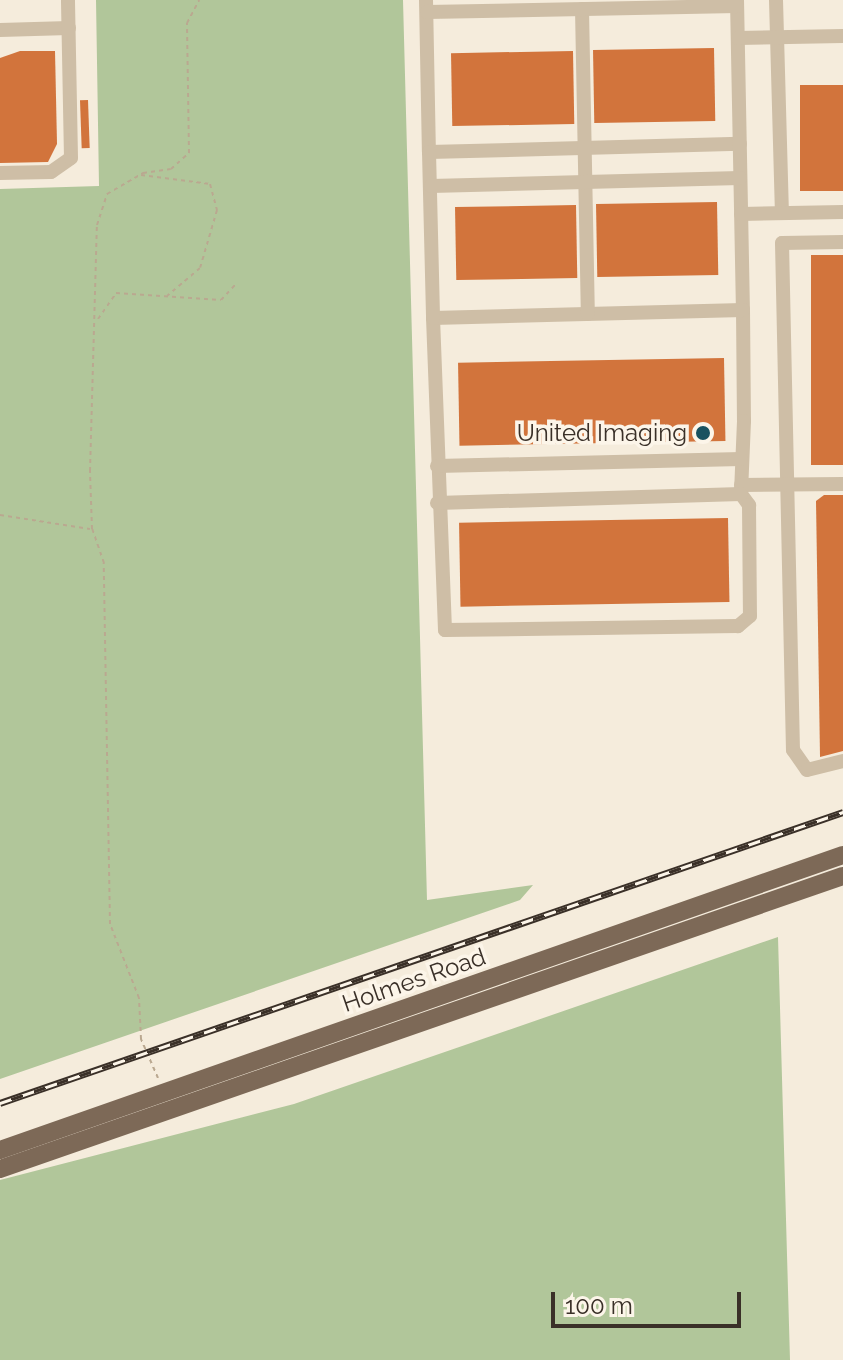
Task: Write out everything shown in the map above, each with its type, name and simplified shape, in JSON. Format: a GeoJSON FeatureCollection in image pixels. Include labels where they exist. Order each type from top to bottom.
{"type":"FeatureCollection","features":[{"type":"Feature","properties":{"kind":"main road","name":"Holmes Road"},"geometry":{"type":"LineString","coordinates":[[0,1150],[843,855]]}},
{"type":"Feature","properties":{"kind":"main road","name":"Holmes Road"},"geometry":{"type":"LineString","coordinates":[[0,1169],[843,876]]}},
{"type":"Feature","properties":{"kind":"lane"},"geometry":{"type":"LineString","coordinates":[[0,173],[51,172],[71,158],[68,0]]}},
{"type":"Feature","properties":{"kind":"lane"},"geometry":{"type":"LineString","coordinates":[[776,0],[782,213]]}},
{"type":"Feature","properties":{"kind":"lane"},"geometry":{"type":"LineString","coordinates":[[737,3],[743,310],[741,490],[749,505],[750,616],[744,625],[456,634],[441,625],[426,6],[582,9],[737,3]]}},
{"type":"Feature","properties":{"kind":"lane"},"geometry":{"type":"LineString","coordinates":[[582,9],[588,314]]}},
{"type":"Feature","properties":{"kind":"lane"},"geometry":{"type":"LineString","coordinates":[[0,30],[69,28]]}},
{"type":"Feature","properties":{"kind":"lane"},"geometry":{"type":"LineString","coordinates":[[738,38],[843,36]]}},
{"type":"Feature","properties":{"kind":"lane"},"geometry":{"type":"LineString","coordinates":[[429,152],[740,144]]}},
{"type":"Feature","properties":{"kind":"lane"},"geometry":{"type":"LineString","coordinates":[[431,186],[740,178]]}},
{"type":"Feature","properties":{"kind":"lane"},"geometry":{"type":"LineString","coordinates":[[741,214],[843,212]]}},
{"type":"Feature","properties":{"kind":"lane"},"geometry":{"type":"LineString","coordinates":[[843,242],[782,243],[793,750],[807,770],[843,761]]}},
{"type":"Feature","properties":{"kind":"lane"},"geometry":{"type":"LineString","coordinates":[[433,318],[743,310]]}},
{"type":"Feature","properties":{"kind":"lane"},"geometry":{"type":"LineString","coordinates":[[437,466],[741,459]]}},
{"type":"Feature","properties":{"kind":"lane"},"geometry":{"type":"LineString","coordinates":[[437,503],[843,484]]}},
{"type":"Feature","properties":{"kind":"path"},"geometry":{"type":"LineString","coordinates":[[166,1093],[148,1061],[139,998],[110,924],[105,594],[92,529],[98,320],[97,225],[107,194],[140,175],[171,169],[189,153],[187,23],[199,0]]}},
{"type":"Feature","properties":{"kind":"path"},"geometry":{"type":"LineString","coordinates":[[140,175],[210,184],[217,210],[200,268],[167,296]]}},
{"type":"Feature","properties":{"kind":"path"},"geometry":{"type":"LineString","coordinates":[[98,320],[116,293],[221,300],[237,283]]}},
{"type":"Feature","properties":{"kind":"path"},"geometry":{"type":"LineString","coordinates":[[0,515],[92,529]]}},
{"type":"Feature","properties":{"kind":"green space"},"geometry":{"type":"Polygon","coordinates":[[[96,0],[403,0],[427,900],[533,885],[520,900],[0,1079],[0,189],[99,186],[96,0]]]}},
{"type":"Feature","properties":{"kind":"green space"},"geometry":{"type":"Polygon","coordinates":[[[778,937],[790,1360],[0,1360],[0,1180],[294,1104],[778,937]]]}},
{"type":"Feature","properties":{"kind":"building"},"geometry":{"type":"Polygon","coordinates":[[[714,48],[715,121],[594,123],[593,50],[714,48]]]}},
{"type":"Feature","properties":{"kind":"building"},"geometry":{"type":"Polygon","coordinates":[[[20,51],[55,51],[57,144],[48,162],[0,163],[0,58],[20,51]]]}},
{"type":"Feature","properties":{"kind":"building"},"geometry":{"type":"Polygon","coordinates":[[[573,51],[574,124],[452,126],[451,53],[573,51]]]}},
{"type":"Feature","properties":{"kind":"building"},"geometry":{"type":"Polygon","coordinates":[[[800,85],[843,85],[843,191],[800,191],[800,85]]]}},
{"type":"Feature","properties":{"kind":"building"},"geometry":{"type":"Polygon","coordinates":[[[80,100],[88,100],[90,148],[82,148],[80,100]]]}},
{"type":"Feature","properties":{"kind":"building"},"geometry":{"type":"Polygon","coordinates":[[[717,202],[718,275],[597,277],[596,204],[717,202]]]}},
{"type":"Feature","properties":{"kind":"building"},"geometry":{"type":"Polygon","coordinates":[[[576,205],[577,278],[456,280],[455,207],[576,205]]]}},
{"type":"Feature","properties":{"kind":"building"},"geometry":{"type":"Polygon","coordinates":[[[811,255],[843,255],[843,465],[811,465],[811,255]]]}},
{"type":"Feature","properties":{"kind":"building"},"geometry":{"type":"Polygon","coordinates":[[[724,358],[725,441],[459,446],[458,363],[724,358]]]}},
{"type":"Feature","properties":{"kind":"building"},"geometry":{"type":"Polygon","coordinates":[[[824,495],[843,495],[843,751],[820,757],[816,501],[824,495]]]}},
{"type":"Feature","properties":{"kind":"building"},"geometry":{"type":"Polygon","coordinates":[[[728,518],[729,602],[461,607],[459,523],[728,518]]]}},
{"type":"Feature","properties":{"kind":"railway"},"geometry":{"type":"LineString","coordinates":[[0,1103],[843,812]]}},
{"type":"Feature","properties":{"kind":"place","name":"United Imaging"},"geometry":{"type":"Point","coordinates":[703,433]}}]}
